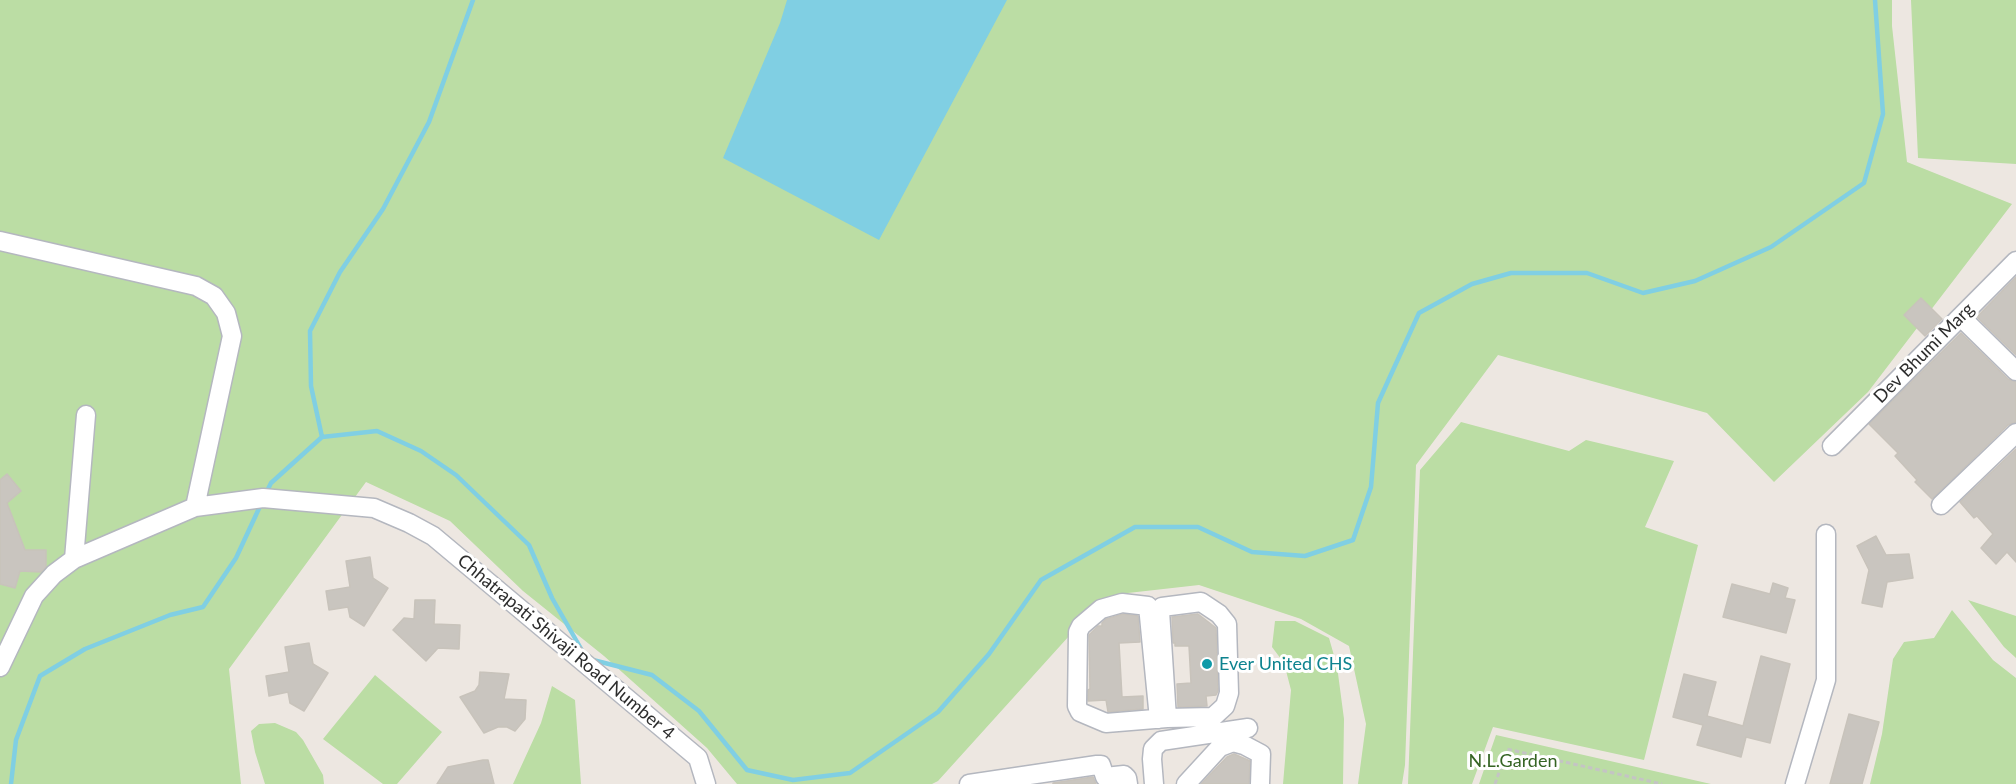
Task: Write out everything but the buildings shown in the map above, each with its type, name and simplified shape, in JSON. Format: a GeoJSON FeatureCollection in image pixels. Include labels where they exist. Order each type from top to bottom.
{"type":"FeatureCollection","features":[{"type":"Feature","properties":{"kind":"street"},"geometry":{"type":"LineString","coordinates":[[0,241],[196,286],[214,296],[226,313],[232,336],[195,507]]}},
{"type":"Feature","properties":{"kind":"street","name":"Dev Bhumi Marg"},"geometry":{"type":"LineString","coordinates":[[1832,446],[2016,261]]}},
{"type":"Feature","properties":{"kind":"street"},"geometry":{"type":"LineString","coordinates":[[1967,323],[2016,371]]}},
{"type":"Feature","properties":{"kind":"street"},"geometry":{"type":"LineString","coordinates":[[74,559],[86,415]]}},
{"type":"Feature","properties":{"kind":"street"},"geometry":{"type":"LineString","coordinates":[[1941,505],[2016,433]]}},
{"type":"Feature","properties":{"kind":"street","name":"Chhatrapati Shivaji Road Number 4"},"geometry":{"type":"LineString","coordinates":[[0,667],[34,596],[54,574],[74,559],[195,507],[263,499],[374,508],[433,536],[698,758],[706,784]]}},
{"type":"Feature","properties":{"kind":"street"},"geometry":{"type":"LineString","coordinates":[[1795,784],[1826,680],[1826,534]]}},
{"type":"Feature","properties":{"kind":"street"},"geometry":{"type":"LineString","coordinates":[[1163,718],[1160,611],[1162,607],[1201,602],[1219,614],[1227,624],[1228,700],[1221,712],[1213,717],[1163,718],[1106,723],[1080,712],[1077,706],[1078,632],[1081,626],[1101,609],[1122,603],[1148,606],[1163,718],[1165,740]]}},
{"type":"Feature","properties":{"kind":"street"},"geometry":{"type":"LineString","coordinates":[[1154,784],[1153,749],[1161,741],[1248,728]]}},
{"type":"Feature","properties":{"kind":"street"},"geometry":{"type":"LineString","coordinates":[[1186,784],[1220,747],[1233,742],[1250,747],[1261,754],[1260,784]]}},
{"type":"Feature","properties":{"kind":"street"},"geometry":{"type":"LineString","coordinates":[[969,784],[1041,778],[1101,765],[1105,777],[1124,775],[1128,784]]}},
{"type":"Feature","properties":{"kind":"path"},"geometry":{"type":"LineString","coordinates":[[1495,784],[1507,749],[1662,784]]}},
{"type":"Feature","properties":{"kind":"green space"},"geometry":{"type":"Polygon","coordinates":[[[0,0],[1892,0],[1892,26],[1907,162],[2012,204],[1868,392],[1774,482],[1707,413],[1498,355],[1416,465],[1405,765],[1402,784],[1358,784],[1366,724],[1349,646],[1301,619],[1199,585],[1119,594],[1079,625],[938,781],[932,784],[737,784],[707,748],[604,656],[523,591],[450,521],[366,482],[229,669],[241,784],[0,784],[0,0]]]}},
{"type":"Feature","properties":{"kind":"green space"},"geometry":{"type":"Polygon","coordinates":[[[1911,0],[2016,0],[2016,164],[1918,158],[1911,0]]]}},
{"type":"Feature","properties":{"kind":"green space"},"geometry":{"type":"Polygon","coordinates":[[[1461,422],[1569,451],[1586,440],[1674,461],[1645,527],[1698,545],[1644,760],[1493,727],[1472,784],[1408,784],[1420,470],[1461,422]]]}},
{"type":"Feature","properties":{"kind":"green space"},"geometry":{"type":"Polygon","coordinates":[[[1968,600],[2016,616],[2016,658],[2004,647],[1968,600]]]}},
{"type":"Feature","properties":{"kind":"green space"},"geometry":{"type":"Polygon","coordinates":[[[1952,610],[1993,660],[2016,678],[2016,784],[1870,784],[1882,734],[1893,659],[1904,642],[1934,638],[1952,610]]]}},
{"type":"Feature","properties":{"kind":"green space"},"geometry":{"type":"Polygon","coordinates":[[[1275,621],[1295,621],[1329,638],[1337,666],[1344,719],[1343,784],[1283,784],[1291,690],[1284,663],[1272,647],[1275,621]]]}},
{"type":"Feature","properties":{"kind":"green space"},"geometry":{"type":"Polygon","coordinates":[[[375,675],[442,732],[397,784],[383,784],[323,739],[375,675]]]}},
{"type":"Feature","properties":{"kind":"green space"},"geometry":{"type":"Polygon","coordinates":[[[552,686],[575,700],[581,784],[513,784],[541,723],[552,686]]]}},
{"type":"Feature","properties":{"kind":"green space"},"geometry":{"type":"Polygon","coordinates":[[[275,723],[296,732],[303,740],[323,775],[324,784],[265,784],[251,731],[259,724],[275,723]]]}},
{"type":"Feature","properties":{"kind":"green space","name":"N.L.Garden"},"geometry":{"type":"Polygon","coordinates":[[[1496,735],[1711,784],[1479,784],[1496,735]]]}},
{"type":"Feature","properties":{"kind":"water"},"geometry":{"type":"Polygon","coordinates":[[[787,0],[1007,0],[879,240],[723,158],[780,23],[787,0]]]}},
{"type":"Feature","properties":{"kind":"waterway"},"geometry":{"type":"LineString","coordinates":[[265,495],[271,483],[322,437],[311,386],[310,331],[340,272],[383,209],[429,122],[473,0]]}},
{"type":"Feature","properties":{"kind":"waterway"},"geometry":{"type":"LineString","coordinates":[[593,660],[652,675],[699,711],[747,770],[793,780],[850,773],[938,712],[989,654],[1041,580],[1135,527],[1198,527],[1252,552],[1305,556],[1353,540],[1371,487],[1378,403],[1419,313],[1472,284],[1511,273],[1587,273],[1643,293],[1695,281],[1771,247],[1864,183],[1883,114],[1875,0]]}},
{"type":"Feature","properties":{"kind":"waterway"},"geometry":{"type":"LineString","coordinates":[[322,437],[377,431],[421,451],[456,475],[529,545],[552,598],[584,654]]}},
{"type":"Feature","properties":{"kind":"waterway"},"geometry":{"type":"LineString","coordinates":[[11,784],[16,740],[40,676],[85,649],[170,615],[203,607],[236,558],[262,502]]}},
{"type":"Feature","properties":{"kind":"place","name":"Ever United CHS"},"geometry":{"type":"Point","coordinates":[1207,664]}}]}
